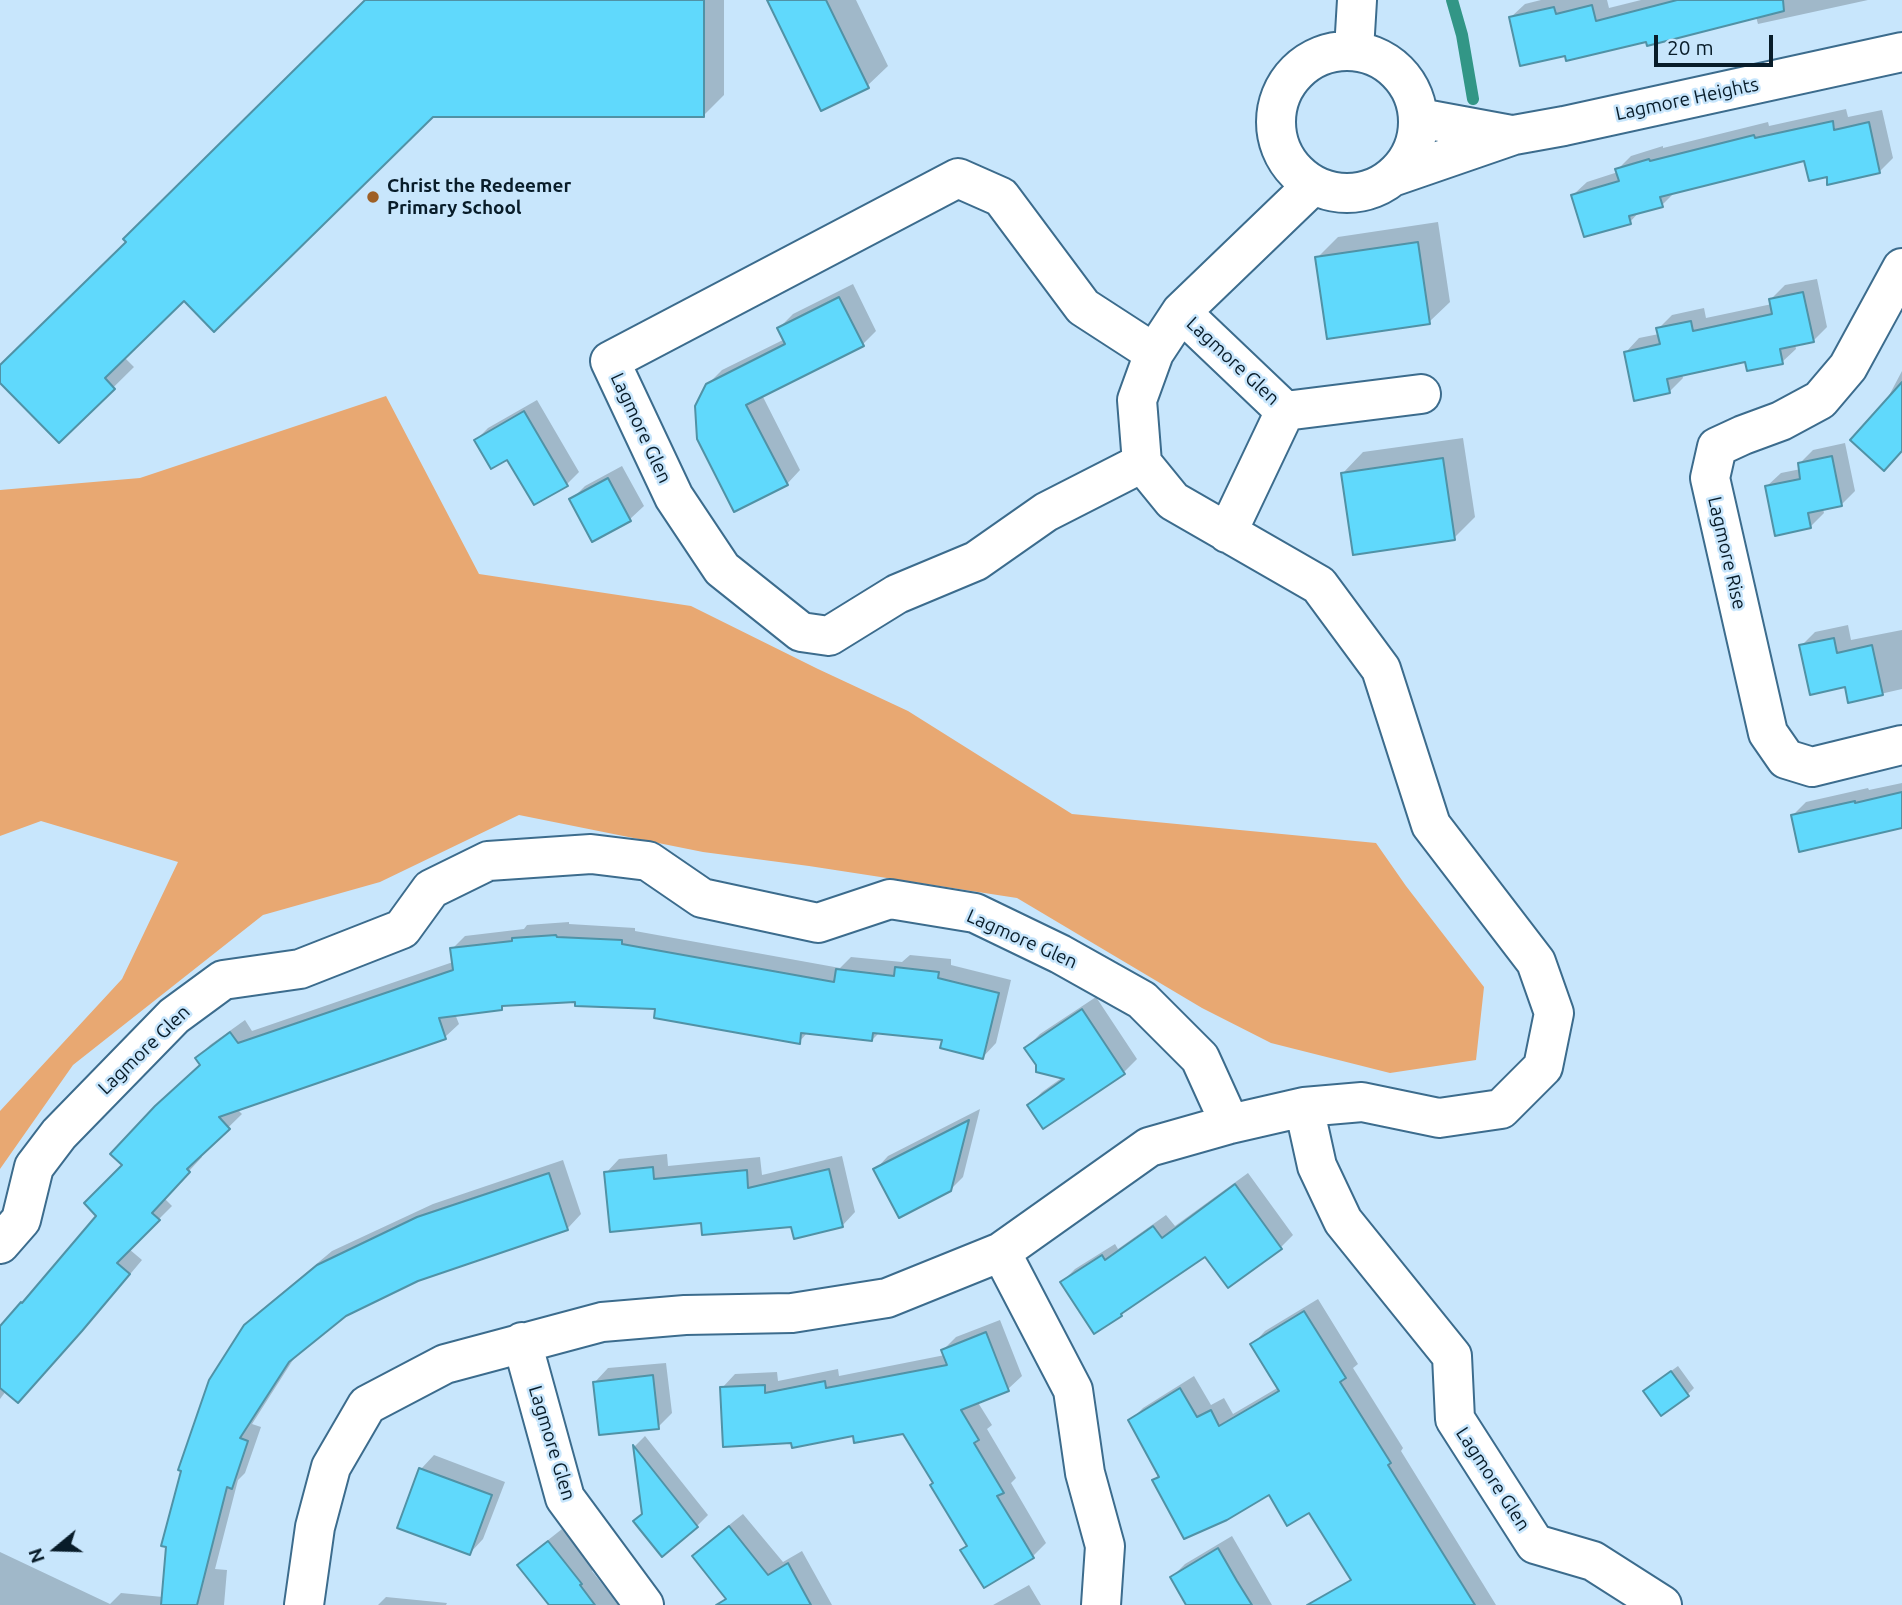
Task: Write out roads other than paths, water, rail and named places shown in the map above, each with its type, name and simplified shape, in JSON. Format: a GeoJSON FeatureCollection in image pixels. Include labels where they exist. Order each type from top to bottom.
{"type":"FeatureCollection","features":[{"type":"Feature","properties":{"kind":"street"},"geometry":{"type":"LineString","coordinates":[[1354,50],[1357,0]]}},
{"type":"Feature","properties":{"kind":"street"},"geometry":{"type":"LineString","coordinates":[[1354,50],[1374,55],[1392,65],[1405,80],[1415,98],[1419,118],[1417,138],[1408,159],[1395,176],[1376,187],[1355,193],[1334,192],[1313,185],[1293,170],[1280,149],[1275,125],[1278,101],[1289,78],[1307,62],[1330,52],[1354,50]]}},
{"type":"Feature","properties":{"kind":"street","name":"Lagmore Heights"},"geometry":{"type":"LineString","coordinates":[[1395,176],[1514,135],[1902,52]]}},
{"type":"Feature","properties":{"kind":"street","name":"Lagmore Heights"},"geometry":{"type":"LineString","coordinates":[[1419,118],[1514,135]]}},
{"type":"Feature","properties":{"kind":"street","name":"Lagmore Glen"},"geometry":{"type":"LineString","coordinates":[[1142,463],[1046,512],[976,561],[897,594],[829,636],[801,632],[722,569],[674,497],[610,361],[958,178],[1001,197],[1083,307],[1154,353]]}},
{"type":"Feature","properties":{"kind":"street"},"geometry":{"type":"LineString","coordinates":[[304,1605],[315,1527],[331,1467],[367,1405],[445,1364],[602,1322],[685,1315],[792,1313],[887,1298],[1001,1252],[1149,1147],[1304,1107],[1362,1102],[1439,1118],[1501,1109],[1544,1067],[1554,1013],[1536,962],[1431,825],[1381,669],[1320,585],[1173,501],[1142,463],[1137,400],[1154,353],[1181,312],[1313,185]]}},
{"type":"Feature","properties":{"kind":"street","name":"Lagmore Rise"},"geometry":{"type":"LineString","coordinates":[[1902,268],[1848,367],[1820,400],[1781,421],[1717,447],[1710,478],[1768,733],[1787,759],[1812,766],[1902,745]]}},
{"type":"Feature","properties":{"kind":"street","name":"Lagmore Glen"},"geometry":{"type":"LineString","coordinates":[[1181,312],[1285,411]]}},
{"type":"Feature","properties":{"kind":"street","name":"Lagmore Glen"},"geometry":{"type":"LineString","coordinates":[[1285,411],[1421,394]]}},
{"type":"Feature","properties":{"kind":"street","name":"Lagmore Glen"},"geometry":{"type":"LineString","coordinates":[[1227,533],[1285,411]]}},
{"type":"Feature","properties":{"kind":"street","name":"Lagmore Glen"},"geometry":{"type":"LineString","coordinates":[[0,1244],[21,1220],[34,1167],[58,1134],[174,1016],[223,979],[300,969],[402,929],[431,889],[488,861],[591,854],[648,861],[702,898],[818,923],[890,899],[975,913],[1060,954],[1142,1000],[1200,1058],[1230,1124]]}},
{"type":"Feature","properties":{"kind":"street","name":"Lagmore Glen"},"geometry":{"type":"LineString","coordinates":[[1304,1107],[1317,1166],[1343,1222],[1452,1356],[1455,1419],[1535,1544],[1593,1561],[1662,1605]]}},
{"type":"Feature","properties":{"kind":"street"},"geometry":{"type":"LineString","coordinates":[[1001,1252],[1073,1390],[1085,1473],[1105,1546],[1101,1605]]}},
{"type":"Feature","properties":{"kind":"street","name":"Lagmore Glen"},"geometry":{"type":"LineString","coordinates":[[522,1342],[565,1498],[644,1605]]}},
{"type":"Feature","properties":{"kind":"waterway"},"geometry":{"type":"LineString","coordinates":[[1452,0],[1462,35],[1473,99]]}},
{"type":"Feature","properties":{"kind":"place","name":"Christ the Redeemer Primary School"},"geometry":{"type":"Point","coordinates":[373,197]}}]}
